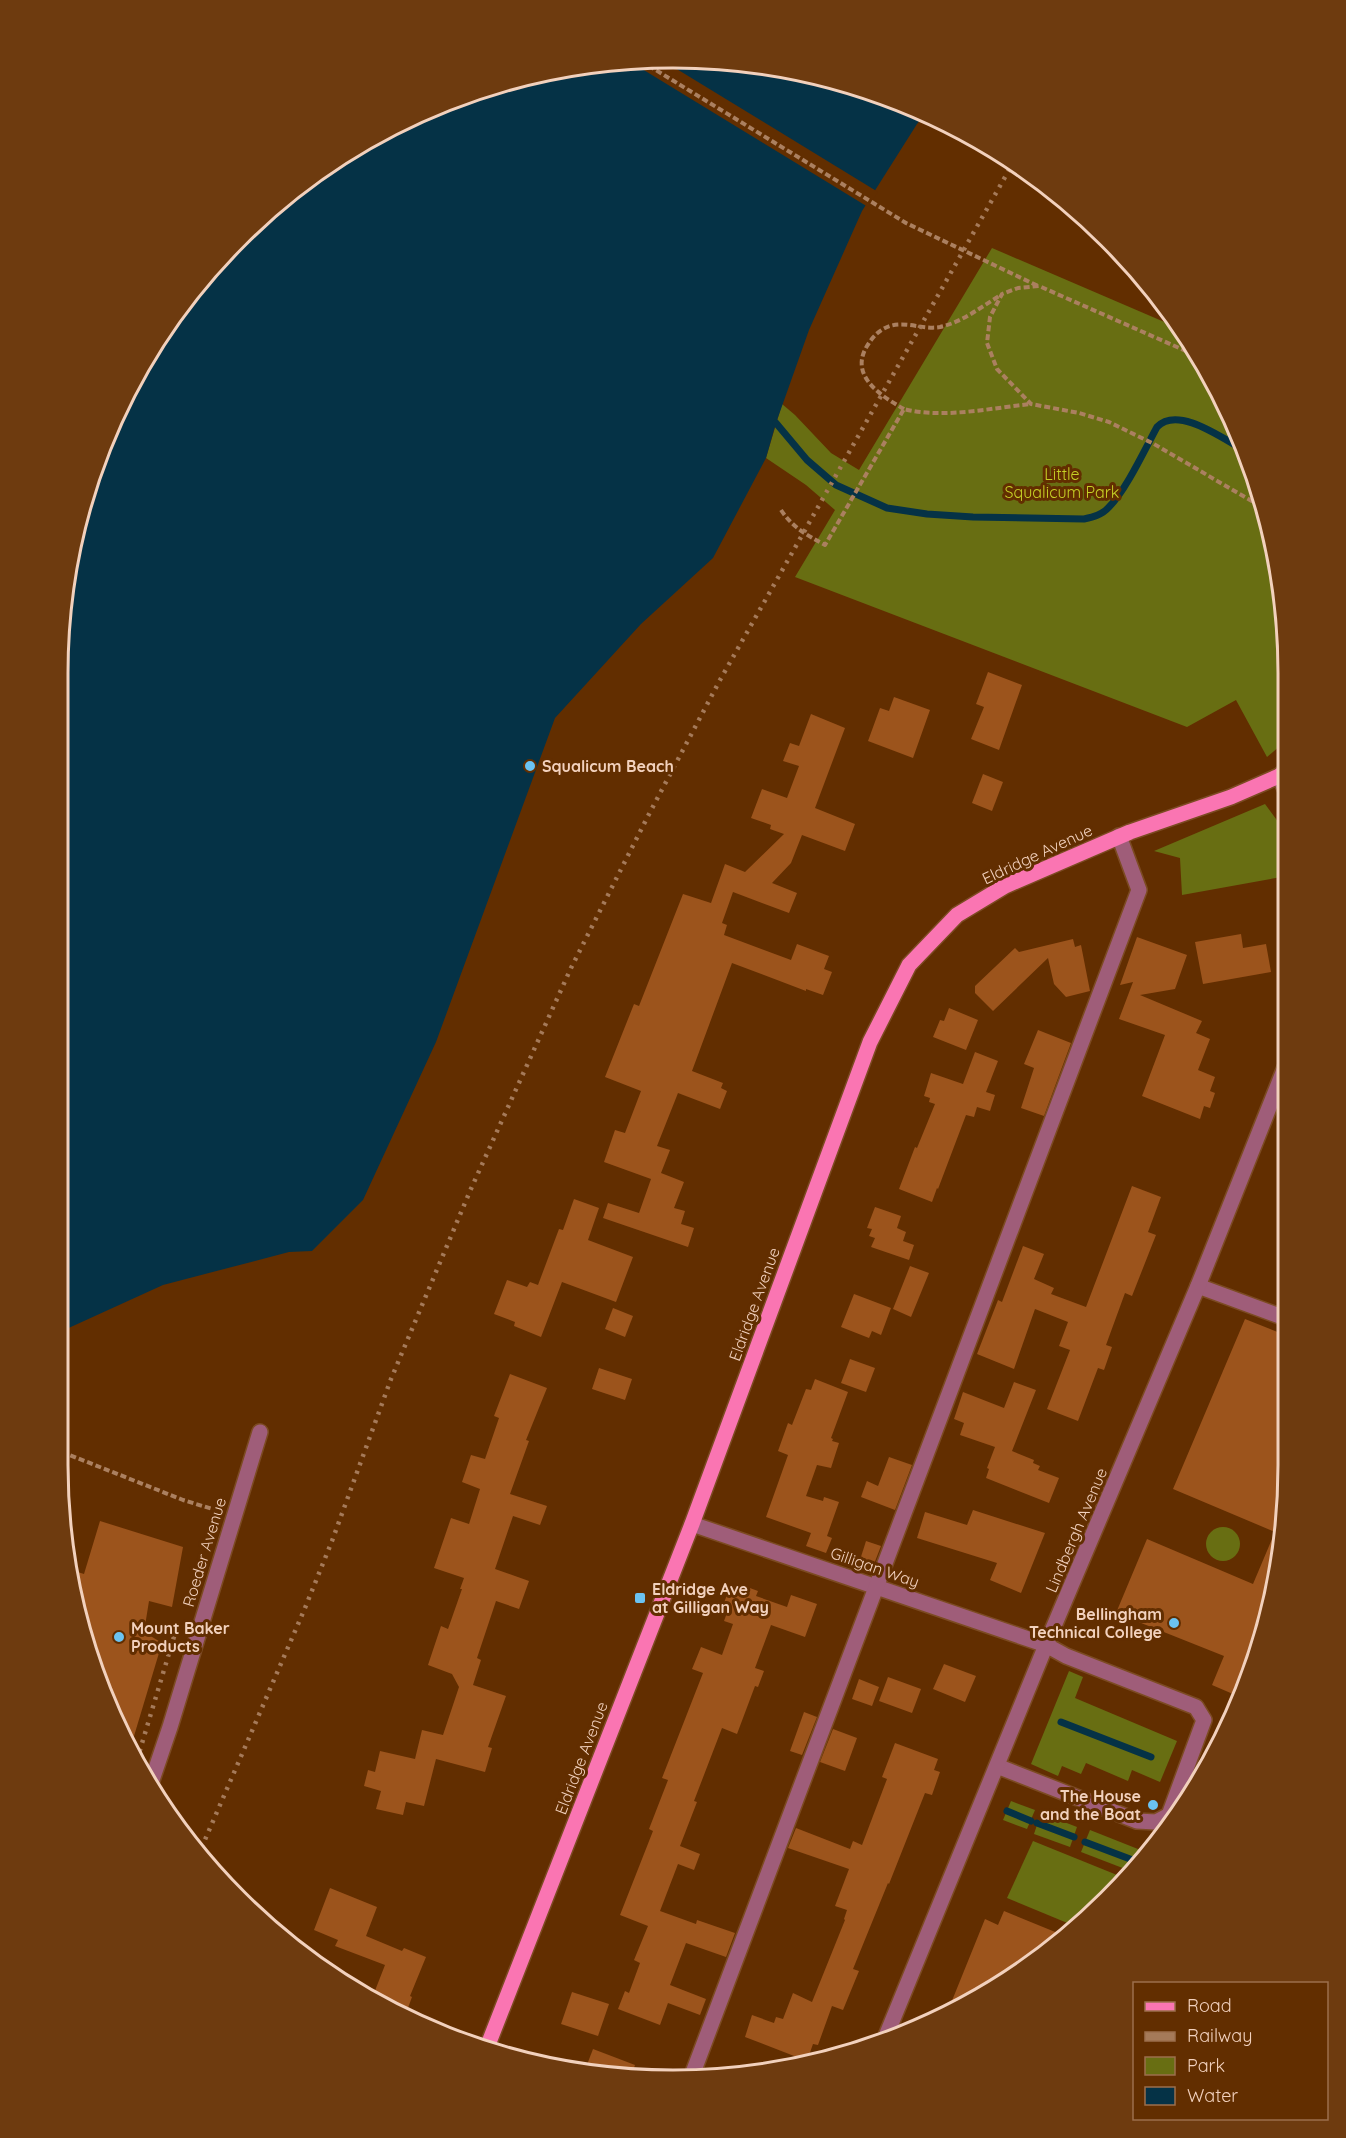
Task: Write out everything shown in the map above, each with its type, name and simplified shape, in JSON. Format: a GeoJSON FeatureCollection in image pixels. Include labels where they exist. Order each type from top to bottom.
{"type":"FeatureCollection","features":[{"type":"Feature","properties":{"kind":"main road","name":"Eldridge Avenue"},"geometry":{"type":"LineString","coordinates":[[489,2042],[692,1524],[870,1042],[909,965],[957,915],[1005,886],[1119,836],[1232,797],[1278,775]]}},
{"type":"Feature","properties":{"kind":"street"},"geometry":{"type":"LineString","coordinates":[[694,2069],[1140,890],[1119,836]]}},
{"type":"Feature","properties":{"kind":"street","name":"Lindbergh Avenue"},"geometry":{"type":"LineString","coordinates":[[888,2030],[1198,1286],[1278,1085]]}},
{"type":"Feature","properties":{"kind":"street"},"geometry":{"type":"LineString","coordinates":[[1198,1286],[1278,1315]]}},
{"type":"Feature","properties":{"kind":"street","name":"Roeder Avenue"},"geometry":{"type":"LineString","coordinates":[[154,1775],[260,1432]]}},
{"type":"Feature","properties":{"kind":"street","name":"Gilligan Way"},"geometry":{"type":"LineString","coordinates":[[692,1524],[1047,1645],[1066,1656],[1196,1707],[1204,1720],[1172,1807]]}},
{"type":"Feature","properties":{"kind":"street","name":"Gilligan Way"},"geometry":{"type":"LineString","coordinates":[[997,1766],[1137,1821],[1156,1822],[1165,1817]]}},
{"type":"Feature","properties":{"kind":"path"},"geometry":{"type":"LineString","coordinates":[[653,68],[906,223],[1039,286],[1184,350]]}},
{"type":"Feature","properties":{"kind":"path"},"geometry":{"type":"LineString","coordinates":[[1039,286],[1018,288],[1002,294],[959,321],[940,327],[890,326],[880,331],[863,351],[861,365],[866,379],[881,394],[904,409],[917,413],[939,414],[1031,404],[1079,413],[1109,422],[1154,444],[1254,502]]}},
{"type":"Feature","properties":{"kind":"path"},"geometry":{"type":"LineString","coordinates":[[1002,294],[990,317],[987,343],[997,369],[1031,404]]}},
{"type":"Feature","properties":{"kind":"path"},"geometry":{"type":"LineString","coordinates":[[781,510],[798,531],[825,545],[904,409]]}},
{"type":"Feature","properties":{"kind":"path"},"geometry":{"type":"LineString","coordinates":[[68,1454],[183,1500],[234,1516]]}},
{"type":"Feature","properties":{"kind":"green space","name":"Little Squalicum Park"},"geometry":{"type":"Polygon","coordinates":[[[992,248],[1166,323],[1197,370],[1216,405],[1246,478],[1258,516],[1267,555],[1277,633],[1278,748],[1267,757],[1236,700],[1187,727],[795,577],[835,510],[806,485],[766,458],[782,404],[831,453],[859,470],[992,248]]]}},
{"type":"Feature","properties":{"kind":"green space"},"geometry":{"type":"Polygon","coordinates":[[[1265,804],[1278,822],[1278,878],[1182,895],[1180,858],[1154,851],[1265,804]]]}},
{"type":"Feature","properties":{"kind":"green space"},"geometry":{"type":"Polygon","coordinates":[[[1223,1527],[1235,1532],[1240,1544],[1235,1556],[1223,1561],[1211,1556],[1206,1544],[1211,1532],[1223,1527]]]}},
{"type":"Feature","properties":{"kind":"green space"},"geometry":{"type":"Polygon","coordinates":[[[1069,1671],[1083,1677],[1075,1698],[1177,1741],[1160,1782],[1132,1770],[1128,1781],[1086,1763],[1081,1774],[1062,1766],[1058,1776],[1031,1764],[1069,1671]]]}},
{"type":"Feature","properties":{"kind":"green space"},"geometry":{"type":"Polygon","coordinates":[[[1011,1801],[1035,1810],[1027,1829],[1003,1820],[1011,1801]]]}},
{"type":"Feature","properties":{"kind":"green space"},"geometry":{"type":"Polygon","coordinates":[[[1041,1813],[1077,1827],[1070,1847],[1034,1834],[1041,1813]]]}},
{"type":"Feature","properties":{"kind":"green space"},"geometry":{"type":"Polygon","coordinates":[[[1090,1830],[1140,1850],[1124,1868],[1081,1852],[1090,1830]]]}},
{"type":"Feature","properties":{"kind":"green space"},"geometry":{"type":"Polygon","coordinates":[[[1033,1841],[1118,1875],[1068,1923],[1007,1898],[1033,1841]]]}},
{"type":"Feature","properties":{"kind":"water"},"geometry":{"type":"Polygon","coordinates":[[[633,69],[713,69],[791,79],[830,88],[920,121],[862,211],[809,330],[766,458],[713,558],[641,624],[555,718],[436,1042],[363,1200],[312,1251],[289,1252],[163,1285],[68,1328],[68,673],[73,594],[88,516],[100,478],[130,405],[170,337],[218,274],[245,245],[304,193],[370,149],[405,130],[478,100],[516,88],[555,79],[633,69]]]}},
{"type":"Feature","properties":{"kind":"pier"},"geometry":{"type":"Polygon","coordinates":[[[675,68],[878,192],[868,207],[642,69],[675,68]]]}},
{"type":"Feature","properties":{"kind":"building"},"geometry":{"type":"Polygon","coordinates":[[[988,672],[1022,685],[999,750],[971,739],[984,707],[976,704],[988,672]]]}},
{"type":"Feature","properties":{"kind":"building"},"geometry":{"type":"Polygon","coordinates":[[[894,697],[930,710],[913,758],[868,741],[880,708],[889,711],[894,697]]]}},
{"type":"Feature","properties":{"kind":"building"},"geometry":{"type":"Polygon","coordinates":[[[811,714],[845,728],[815,808],[855,824],[845,851],[802,835],[791,863],[772,883],[797,893],[789,913],[733,892],[722,923],[727,925],[724,935],[791,960],[797,944],[829,956],[824,969],[832,972],[823,995],[806,989],[806,991],[732,963],[692,1071],[723,1083],[721,1088],[727,1091],[720,1109],[678,1093],[657,1146],[670,1150],[661,1173],[684,1182],[674,1208],[685,1211],[681,1224],[694,1228],[688,1247],[603,1218],[608,1203],[639,1213],[651,1179],[604,1162],[615,1130],[625,1133],[641,1091],[605,1077],[634,1004],[639,1006],[683,894],[711,903],[725,864],[745,872],[784,834],[770,829],[771,825],[751,818],[762,789],[787,798],[799,766],[783,761],[790,743],[799,746],[811,714]]]}},
{"type":"Feature","properties":{"kind":"building"},"geometry":{"type":"Polygon","coordinates":[[[983,774],[1003,782],[992,811],[972,803],[983,774]]]}},
{"type":"Feature","properties":{"kind":"building"},"geometry":{"type":"Polygon","coordinates":[[[1241,934],[1243,948],[1266,944],[1271,972],[1203,984],[1195,942],[1241,934]]]}},
{"type":"Feature","properties":{"kind":"building"},"geometry":{"type":"Polygon","coordinates":[[[1137,937],[1187,955],[1175,989],[1140,995],[1202,1021],[1196,1033],[1210,1039],[1198,1070],[1215,1077],[1210,1091],[1215,1093],[1210,1108],[1204,1106],[1200,1119],[1142,1096],[1165,1035],[1119,1019],[1133,982],[1120,985],[1137,937]]]}},
{"type":"Feature","properties":{"kind":"building"},"geometry":{"type":"Polygon","coordinates":[[[1073,939],[1075,947],[1081,945],[1090,991],[1066,997],[1054,984],[1048,958],[993,1011],[975,993],[975,986],[1015,948],[1019,952],[1073,939]]]}},
{"type":"Feature","properties":{"kind":"building"},"geometry":{"type":"Polygon","coordinates":[[[949,1008],[978,1020],[966,1050],[933,1037],[940,1020],[944,1021],[949,1008]]]}},
{"type":"Feature","properties":{"kind":"building"},"geometry":{"type":"Polygon","coordinates":[[[1038,1030],[1071,1043],[1044,1116],[1021,1108],[1034,1068],[1024,1064],[1038,1030]]]}},
{"type":"Feature","properties":{"kind":"building"},"geometry":{"type":"Polygon","coordinates":[[[975,1052],[998,1061],[986,1092],[995,1095],[990,1111],[977,1107],[974,1117],[966,1115],[932,1202],[899,1189],[935,1104],[929,1102],[930,1098],[924,1096],[931,1073],[963,1084],[975,1052]]]}},
{"type":"Feature","properties":{"kind":"building"},"geometry":{"type":"Polygon","coordinates":[[[1132,1186],[1161,1197],[1148,1232],[1156,1235],[1132,1296],[1125,1293],[1106,1345],[1112,1347],[1104,1370],[1098,1368],[1078,1421],[1047,1409],[1070,1350],[1059,1346],[1068,1322],[1035,1309],[1014,1369],[977,1354],[998,1300],[1002,1302],[1023,1246],[1044,1254],[1034,1279],[1054,1288],[1051,1294],[1086,1307],[1132,1186]]]}},
{"type":"Feature","properties":{"kind":"building"},"geometry":{"type":"Polygon","coordinates":[[[574,1199],[599,1208],[588,1240],[633,1257],[616,1302],[562,1282],[541,1337],[514,1326],[515,1322],[494,1314],[507,1280],[527,1287],[530,1282],[538,1285],[559,1229],[563,1230],[574,1199]]]}},
{"type":"Feature","properties":{"kind":"building"},"geometry":{"type":"Polygon","coordinates":[[[875,1207],[901,1216],[897,1228],[906,1232],[903,1241],[914,1245],[909,1260],[871,1247],[875,1238],[869,1236],[872,1229],[867,1228],[875,1207]]]}},
{"type":"Feature","properties":{"kind":"building"},"geometry":{"type":"Polygon","coordinates":[[[910,1266],[929,1273],[911,1317],[893,1309],[910,1266]]]}},
{"type":"Feature","properties":{"kind":"building"},"geometry":{"type":"Polygon","coordinates":[[[854,1294],[891,1308],[881,1335],[872,1331],[869,1338],[841,1327],[854,1294]]]}},
{"type":"Feature","properties":{"kind":"building"},"geometry":{"type":"Polygon","coordinates":[[[613,1308],[633,1316],[625,1337],[605,1329],[613,1308]]]}},
{"type":"Feature","properties":{"kind":"building"},"geometry":{"type":"Polygon","coordinates":[[[1245,1319],[1278,1332],[1278,1465],[1274,1532],[1173,1489],[1245,1319]]]}},
{"type":"Feature","properties":{"kind":"building"},"geometry":{"type":"Polygon","coordinates":[[[850,1359],[875,1368],[866,1392],[841,1383],[850,1359]]]}},
{"type":"Feature","properties":{"kind":"building"},"geometry":{"type":"Polygon","coordinates":[[[599,1368],[632,1379],[625,1400],[592,1389],[599,1368]]]}},
{"type":"Feature","properties":{"kind":"building"},"geometry":{"type":"Polygon","coordinates":[[[510,1374],[547,1388],[526,1440],[529,1441],[510,1494],[547,1506],[540,1525],[513,1516],[495,1569],[529,1581],[519,1609],[496,1601],[477,1658],[481,1660],[473,1685],[506,1696],[488,1747],[492,1748],[485,1772],[436,1759],[424,1806],[406,1802],[403,1815],[376,1809],[381,1791],[364,1786],[368,1770],[375,1772],[380,1751],[415,1759],[422,1730],[443,1735],[459,1687],[452,1674],[428,1665],[441,1626],[448,1629],[464,1578],[434,1568],[451,1518],[469,1524],[480,1489],[462,1482],[471,1455],[485,1459],[499,1418],[494,1416],[510,1374]]]}},
{"type":"Feature","properties":{"kind":"building"},"geometry":{"type":"Polygon","coordinates":[[[815,1379],[848,1392],[831,1438],[832,1441],[839,1443],[831,1468],[817,1465],[806,1496],[823,1501],[824,1497],[839,1502],[827,1536],[832,1538],[826,1553],[806,1546],[811,1533],[766,1517],[788,1455],[778,1451],[788,1423],[792,1425],[806,1389],[811,1390],[815,1379]]]}},
{"type":"Feature","properties":{"kind":"building"},"geometry":{"type":"Polygon","coordinates":[[[1014,1382],[1036,1390],[1012,1451],[1034,1460],[1033,1463],[1040,1466],[1038,1470],[1059,1478],[1049,1503],[986,1478],[989,1469],[987,1468],[995,1447],[960,1435],[964,1423],[954,1419],[963,1392],[1004,1408],[1014,1382]]]}},
{"type":"Feature","properties":{"kind":"building"},"geometry":{"type":"Polygon","coordinates":[[[889,1457],[912,1465],[895,1510],[861,1497],[867,1481],[878,1486],[889,1457]]]}},
{"type":"Feature","properties":{"kind":"building"},"geometry":{"type":"Polygon","coordinates":[[[973,1510],[1045,1533],[1021,1593],[990,1580],[997,1563],[917,1538],[925,1512],[967,1525],[973,1510]]]}},
{"type":"Feature","properties":{"kind":"building","name":"Mount Baker Products"},"geometry":{"type":"Polygon","coordinates":[[[100,1521],[183,1547],[172,1607],[149,1601],[144,1632],[162,1643],[133,1739],[114,1697],[88,1622],[77,1572],[84,1574],[100,1521]]]}},
{"type":"Feature","properties":{"kind":"building"},"geometry":{"type":"Polygon","coordinates":[[[1274,1534],[1267,1583],[1258,1622],[1233,1694],[1212,1685],[1224,1656],[1116,1613],[1147,1539],[1253,1584],[1274,1534]]]}},
{"type":"Feature","properties":{"kind":"building"},"geometry":{"type":"Polygon","coordinates":[[[866,1541],[881,1546],[874,1564],[860,1560],[866,1541]]]}},
{"type":"Feature","properties":{"kind":"building"},"geometry":{"type":"Polygon","coordinates":[[[739,1584],[758,1591],[756,1596],[787,1607],[791,1595],[817,1604],[805,1637],[771,1625],[755,1668],[764,1671],[758,1687],[755,1686],[737,1734],[722,1728],[694,1801],[697,1802],[680,1846],[700,1854],[694,1870],[678,1864],[660,1911],[696,1924],[697,1920],[735,1933],[726,1957],[686,1943],[670,1985],[706,1999],[700,2015],[668,2003],[660,2025],[618,2009],[625,1991],[629,1993],[640,1963],[634,1960],[648,1926],[620,1915],[653,1831],[649,1829],[668,1780],[662,1778],[703,1673],[692,1669],[701,1647],[722,1655],[733,1624],[724,1621],[728,1610],[722,1608],[730,1587],[737,1589],[739,1584]]]}},
{"type":"Feature","properties":{"kind":"building"},"geometry":{"type":"Polygon","coordinates":[[[944,1664],[976,1676],[965,1702],[933,1689],[944,1664]]]}},
{"type":"Feature","properties":{"kind":"building"},"geometry":{"type":"Polygon","coordinates":[[[888,1677],[921,1689],[912,1713],[879,1701],[888,1677]]]}},
{"type":"Feature","properties":{"kind":"building"},"geometry":{"type":"Polygon","coordinates":[[[859,1679],[879,1687],[872,1706],[852,1699],[859,1679]]]}},
{"type":"Feature","properties":{"kind":"building"},"geometry":{"type":"Polygon","coordinates":[[[804,1712],[817,1717],[802,1755],[790,1751],[804,1712]]]}},
{"type":"Feature","properties":{"kind":"building"},"geometry":{"type":"Polygon","coordinates":[[[833,1729],[857,1738],[845,1771],[820,1762],[833,1729]]]}},
{"type":"Feature","properties":{"kind":"building"},"geometry":{"type":"Polygon","coordinates":[[[895,1743],[938,1759],[934,1770],[940,1772],[932,1795],[925,1793],[853,1969],[859,1971],[843,2010],[832,2006],[818,2045],[813,2044],[809,2055],[798,2057],[745,2037],[752,2015],[774,2023],[776,2017],[783,2019],[793,1993],[812,2002],[845,1920],[847,1910],[835,1906],[849,1869],[788,1848],[796,1828],[850,1849],[853,1841],[862,1845],[887,1779],[882,1777],[895,1743]]]}},
{"type":"Feature","properties":{"kind":"building"},"geometry":{"type":"Polygon","coordinates":[[[330,1888],[377,1907],[366,1936],[402,1951],[404,1948],[426,1957],[410,1996],[412,1997],[408,2009],[375,1992],[385,1965],[335,1946],[338,1940],[314,1930],[330,1888]]]}},
{"type":"Feature","properties":{"kind":"building"},"geometry":{"type":"Polygon","coordinates":[[[1004,1911],[1057,1933],[1009,1968],[951,2002],[985,1919],[998,1925],[1004,1911]]]}},
{"type":"Feature","properties":{"kind":"building"},"geometry":{"type":"Polygon","coordinates":[[[572,1992],[609,2004],[598,2036],[561,2024],[572,1992]]]}},
{"type":"Feature","properties":{"kind":"building"},"geometry":{"type":"Polygon","coordinates":[[[593,2049],[635,2065],[634,2069],[587,2064],[593,2049]]]}},
{"type":"Feature","properties":{"kind":"waterway"},"geometry":{"type":"LineString","coordinates":[[776,423],[807,460],[836,485],[887,508],[927,514],[973,517],[1084,519],[1100,514],[1115,500],[1135,469],[1157,427],[1166,421],[1176,420],[1200,426],[1233,444]]}},
{"type":"Feature","properties":{"kind":"waterway"},"geometry":{"type":"LineString","coordinates":[[1061,1722],[1151,1757]]}},
{"type":"Feature","properties":{"kind":"waterway"},"geometry":{"type":"LineString","coordinates":[[1007,1811],[1031,1821]]}},
{"type":"Feature","properties":{"kind":"waterway"},"geometry":{"type":"LineString","coordinates":[[1037,1823],[1074,1837]]}},
{"type":"Feature","properties":{"kind":"waterway"},"geometry":{"type":"LineString","coordinates":[[1085,1842],[1132,1860]]}},
{"type":"Feature","properties":{"kind":"railway"},"geometry":{"type":"LineString","coordinates":[[203,1845],[305,1608],[391,1379],[470,1191],[571,968],[720,680],[1009,170]]}},
{"type":"Feature","properties":{"kind":"railway"},"geometry":{"type":"LineString","coordinates":[[140,1751],[176,1630]]}},
{"type":"Feature","properties":{"kind":"place","name":"Squalicum Beach"},"geometry":{"type":"Point","coordinates":[530,766]}},
{"type":"Feature","properties":{"kind":"place","name":"Eldridge Ave at Gilligan Way"},"geometry":{"type":"Point","coordinates":[640,1598]}},
{"type":"Feature","properties":{"kind":"place","name":"Bellingham Technical College"},"geometry":{"type":"Point","coordinates":[1174,1623]}},
{"type":"Feature","properties":{"kind":"place","name":"Mount Baker Products"},"geometry":{"type":"Point","coordinates":[119,1637]}},
{"type":"Feature","properties":{"kind":"place","name":"The House and the Boat"},"geometry":{"type":"Point","coordinates":[1153,1805]}}]}
